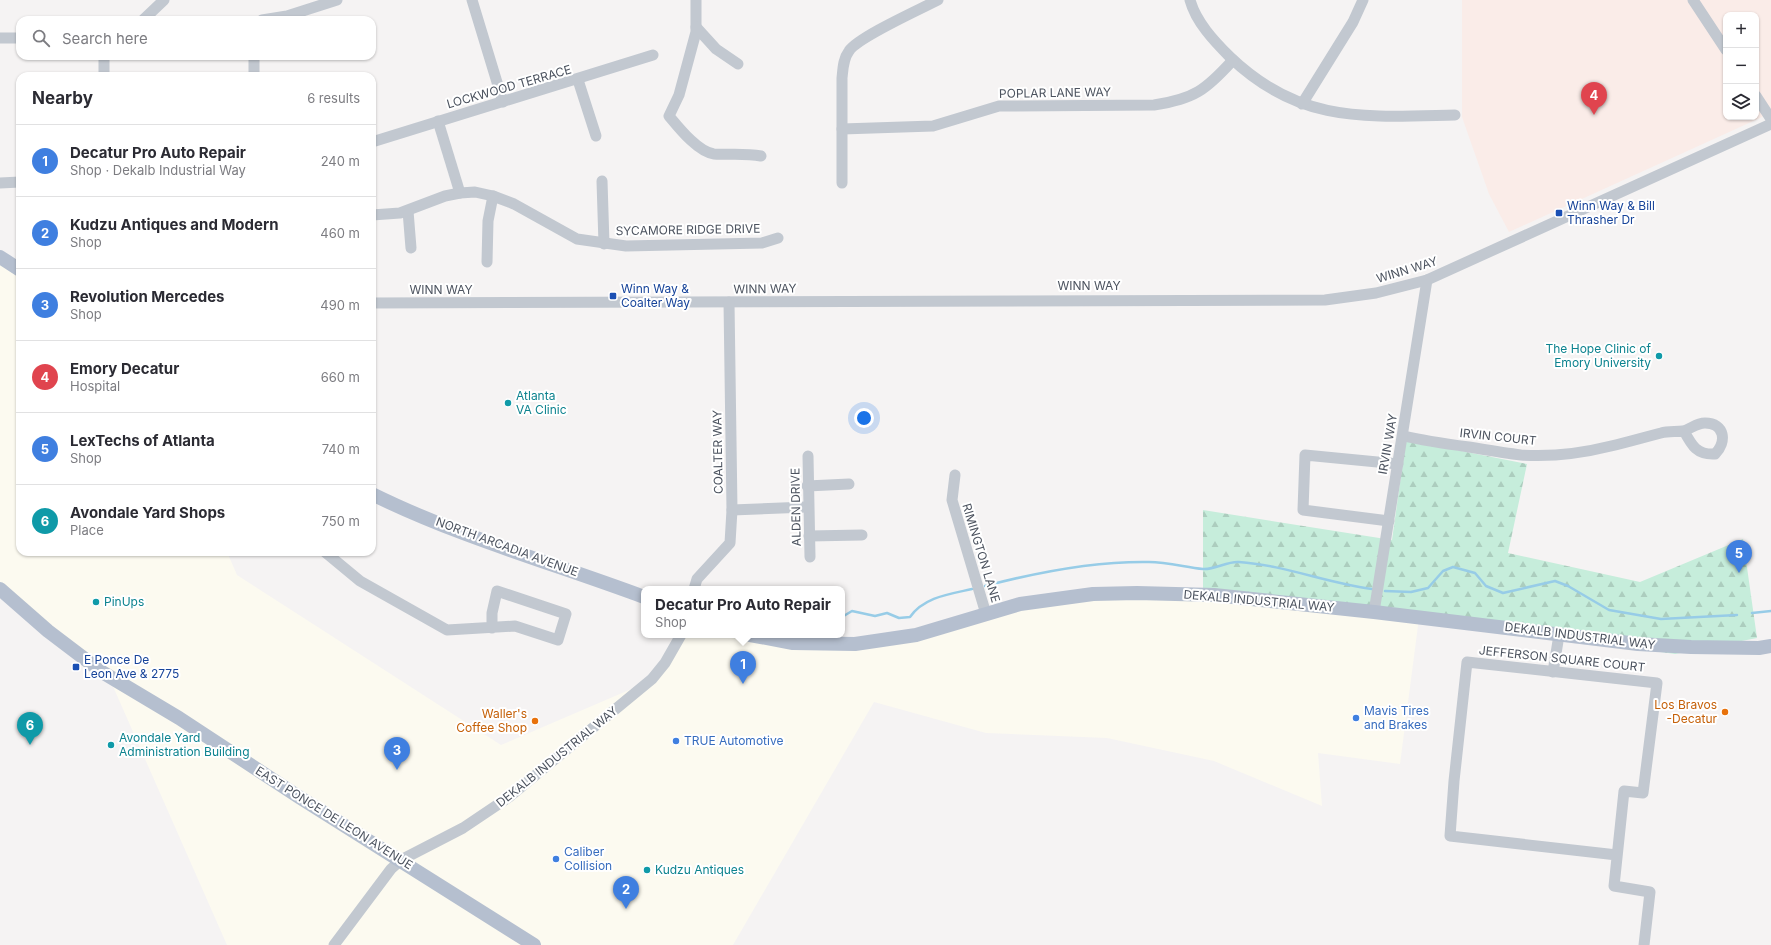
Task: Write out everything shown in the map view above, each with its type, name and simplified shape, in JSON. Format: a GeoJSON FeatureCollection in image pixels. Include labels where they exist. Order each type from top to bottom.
{"type":"FeatureCollection","features":[{"type":"Feature","properties":{"kind":"main road"},"geometry":{"type":"LineString","coordinates":[[0,257],[16,267]]}},
{"type":"Feature","properties":{"kind":"main road","name":"NORTH ARCADIA AVENUE"},"geometry":{"type":"LineString","coordinates":[[376,496],[508,550],[641,596]]}},
{"type":"Feature","properties":{"kind":"main road","name":"EAST PONCE DE LEON AVENUE"},"geometry":{"type":"LineString","coordinates":[[0,590],[48,631],[102,672],[179,718],[298,797],[401,860],[534,945]]}},
{"type":"Feature","properties":{"kind":"main road","name":"DEKALB INDUSTRIAL WAY"},"geometry":{"type":"LineString","coordinates":[[766,638],[793,643],[855,644],[916,635],[1020,604],[1059,597],[1137,592],[1214,595],[1374,612],[1638,644],[1679,647],[1759,648],[1771,646]]}},
{"type":"Feature","properties":{"kind":"street"},"geometry":{"type":"LineString","coordinates":[[147,16],[164,0]]}},
{"type":"Feature","properties":{"kind":"street"},"geometry":{"type":"LineString","coordinates":[[287,16],[338,0]]}},
{"type":"Feature","properties":{"kind":"street"},"geometry":{"type":"LineString","coordinates":[[472,0],[503,102]]}},
{"type":"Feature","properties":{"kind":"street"},"geometry":{"type":"LineString","coordinates":[[696,0],[696,27],[679,96],[669,116],[690,140],[712,154],[751,154],[761,156]]}},
{"type":"Feature","properties":{"kind":"street"},"geometry":{"type":"LineString","coordinates":[[842,183],[843,67],[849,51],[862,40],[938,0]]}},
{"type":"Feature","properties":{"kind":"street"},"geometry":{"type":"LineString","coordinates":[[1190,0],[1196,16],[1206,30],[1233,60],[1256,80],[1279,94],[1302,104],[1361,116],[1455,115]]}},
{"type":"Feature","properties":{"kind":"street"},"geometry":{"type":"LineString","coordinates":[[1302,104],[1353,22],[1363,0]]}},
{"type":"Feature","properties":{"kind":"street"},"geometry":{"type":"LineString","coordinates":[[1693,0],[1725,48]]}},
{"type":"Feature","properties":{"kind":"street"},"geometry":{"type":"LineString","coordinates":[[696,27],[716,49],[738,64]]}},
{"type":"Feature","properties":{"kind":"street"},"geometry":{"type":"LineString","coordinates":[[0,38],[16,38]]}},
{"type":"Feature","properties":{"kind":"street","name":"LOCKWOOD TERRACE"},"geometry":{"type":"LineString","coordinates":[[376,141],[578,80],[653,55]]}},
{"type":"Feature","properties":{"kind":"street"},"geometry":{"type":"LineString","coordinates":[[104,60],[104,72]]}},
{"type":"Feature","properties":{"kind":"street"},"geometry":{"type":"LineString","coordinates":[[254,60],[254,72]]}},
{"type":"Feature","properties":{"kind":"street","name":"POPLAR LANE WAY"},"geometry":{"type":"LineString","coordinates":[[842,129],[932,126],[999,106],[1154,105],[1175,102],[1187,98],[1211,84],[1233,60]]}},
{"type":"Feature","properties":{"kind":"street"},"geometry":{"type":"LineString","coordinates":[[578,80],[596,136]]}},
{"type":"Feature","properties":{"kind":"street"},"geometry":{"type":"LineString","coordinates":[[1759,101],[1771,119]]}},
{"type":"Feature","properties":{"kind":"street"},"geometry":{"type":"LineString","coordinates":[[438,121],[460,193]]}},
{"type":"Feature","properties":{"kind":"street","name":"WINN WAY"},"geometry":{"type":"LineString","coordinates":[[376,303],[919,300],[1325,300],[1376,293],[1427,280],[1771,124]]}},
{"type":"Feature","properties":{"kind":"street"},"geometry":{"type":"LineString","coordinates":[[602,181],[604,244]]}},
{"type":"Feature","properties":{"kind":"street"},"geometry":{"type":"LineString","coordinates":[[0,183],[16,182]]}},
{"type":"Feature","properties":{"kind":"street","name":"SYCAMORE RIDGE DRIVE"},"geometry":{"type":"LineString","coordinates":[[376,215],[394,214],[408,211],[445,196],[475,192],[493,196],[514,204],[577,239],[604,244],[626,246],[762,243],[778,238]]}},
{"type":"Feature","properties":{"kind":"street"},"geometry":{"type":"LineString","coordinates":[[487,262],[488,221],[493,196]]}},
{"type":"Feature","properties":{"kind":"street"},"geometry":{"type":"LineString","coordinates":[[408,211],[411,248]]}},
{"type":"Feature","properties":{"kind":"street","name":"IRVIN WAY"},"geometry":{"type":"LineString","coordinates":[[1374,612],[1398,464],[1404,436],[1427,280]]}},
{"type":"Feature","properties":{"kind":"street","name":"COALTER WAY"},"geometry":{"type":"LineString","coordinates":[[695,586],[697,579],[730,543],[732,510],[729,302]]}},
{"type":"Feature","properties":{"kind":"street","name":"IRVIN COURT"},"geometry":{"type":"LineString","coordinates":[[1404,436],[1421,440],[1522,455],[1580,452],[1611,447],[1662,432],[1684,431]]}},
{"type":"Feature","properties":{"kind":"street","name":"ALDEN DRIVE"},"geometry":{"type":"LineString","coordinates":[[808,456],[807,507],[810,557]]}},
{"type":"Feature","properties":{"kind":"street"},"geometry":{"type":"LineString","coordinates":[[1389,521],[1303,510],[1305,456],[1398,464]]}},
{"type":"Feature","properties":{"kind":"street","name":"RIMINGTON LANE"},"geometry":{"type":"LineString","coordinates":[[955,475],[952,500],[986,614]]}},
{"type":"Feature","properties":{"kind":"street"},"geometry":{"type":"LineString","coordinates":[[807,486],[849,484]]}},
{"type":"Feature","properties":{"kind":"street"},"geometry":{"type":"LineString","coordinates":[[732,510],[807,507]]}},
{"type":"Feature","properties":{"kind":"street"},"geometry":{"type":"LineString","coordinates":[[809,536],[862,535]]}},
{"type":"Feature","properties":{"kind":"street"},"geometry":{"type":"LineString","coordinates":[[330,556],[360,581],[447,630],[492,628],[516,626],[558,640],[566,614],[497,591],[492,613],[492,628]]}},
{"type":"Feature","properties":{"kind":"street"},"geometry":{"type":"LineString","coordinates":[[1553,672],[1559,635]]}},
{"type":"Feature","properties":{"kind":"street","name":"DEKALB INDUSTRIAL WAY"},"geometry":{"type":"LineString","coordinates":[[334,945],[382,879],[401,860],[463,828],[527,784],[652,679],[665,663],[679,638]]}},
{"type":"Feature","properties":{"kind":"street","name":"JEFFERSON SQUARE COURT"},"geometry":{"type":"LineString","coordinates":[[1617,855],[1450,836],[1454,777],[1467,662],[1657,683],[1643,793],[1624,791],[1614,886],[1650,892],[1644,945]]}},
{"type":"Feature","properties":{"kind":"shaded area"},"geometry":{"type":"Polygon","coordinates":[[[1462,0],[1771,0],[1771,113],[1759,118],[1759,12],[1723,12],[1723,120],[1756,120],[1509,232],[1489,194],[1462,117],[1462,0]]]}},
{"type":"Feature","properties":{"kind":"shaded area"},"geometry":{"type":"Polygon","coordinates":[[[0,254],[16,264],[16,556],[229,556],[237,575],[501,745],[657,678],[677,638],[787,638],[823,644],[889,635],[948,619],[1082,593],[1203,598],[1419,618],[1400,764],[1318,753],[1322,806],[1214,761],[1107,738],[986,733],[874,702],[733,945],[227,945],[108,675],[0,588],[0,254]]]}},
{"type":"Feature","properties":{"kind":"green space"},"geometry":{"type":"Polygon","coordinates":[[[1406,440],[1527,464],[1508,553],[1640,582],[1743,539],[1757,638],[1675,654],[1419,618],[1203,598],[1203,510],[1392,540],[1406,440]]]}},
{"type":"Feature","properties":{"kind":"waterway"},"geometry":{"type":"LineString","coordinates":[[985,586],[1066,568],[1107,563],[1156,562],[1208,569],[1239,562],[1289,570],[1339,583],[1372,589]]}},
{"type":"Feature","properties":{"kind":"waterway"},"geometry":{"type":"LineString","coordinates":[[1385,591],[1411,592],[1428,588],[1443,571],[1453,567],[1475,573],[1486,586],[1503,593],[1555,581],[1568,586],[1609,610],[1661,619],[1737,615]]}},
{"type":"Feature","properties":{"kind":"waterway"},"geometry":{"type":"LineString","coordinates":[[845,615],[852,611],[875,616],[887,613],[899,618],[910,617],[922,605],[938,597],[972,589]]}},
{"type":"Feature","properties":{"kind":"waterway"},"geometry":{"type":"LineString","coordinates":[[1752,613],[1771,611]]}},
{"type":"Feature","properties":{"kind":"place","name":"Emory Decatur"},"geometry":{"type":"Point","coordinates":[1594,115]}},
{"type":"Feature","properties":{"kind":"place","name":"Winn Way & Bill Thrasher Dr"},"geometry":{"type":"Point","coordinates":[1559,213]}},
{"type":"Feature","properties":{"kind":"place","name":"Winn Way & Coalter Way"},"geometry":{"type":"Point","coordinates":[613,296]}},
{"type":"Feature","properties":{"kind":"place","name":"The Hope Clinic of Emory University"},"geometry":{"type":"Point","coordinates":[1659,356]}},
{"type":"Feature","properties":{"kind":"place","name":"Atlanta VA Clinic"},"geometry":{"type":"Point","coordinates":[508,403]}},
{"type":"Feature","properties":{"kind":"place","name":"LexTechs of Atlanta"},"geometry":{"type":"Point","coordinates":[1739,573]}},
{"type":"Feature","properties":{"kind":"place","name":"PinUps"},"geometry":{"type":"Point","coordinates":[96,602]}},
{"type":"Feature","properties":{"kind":"place","name":"E Ponce De Leon Ave & 2775"},"geometry":{"type":"Point","coordinates":[76,667]}},
{"type":"Feature","properties":{"kind":"place","name":"Decatur Pro Auto Repair"},"geometry":{"type":"Point","coordinates":[743,684]}},
{"type":"Feature","properties":{"kind":"place","name":"Los Bravos -Decatur"},"geometry":{"type":"Point","coordinates":[1725,712]}},
{"type":"Feature","properties":{"kind":"place","name":"Mavis Tires and Brakes"},"geometry":{"type":"Point","coordinates":[1356,718]}},
{"type":"Feature","properties":{"kind":"place","name":"Waller's Coffee Shop"},"geometry":{"type":"Point","coordinates":[535,721]}},
{"type":"Feature","properties":{"kind":"place","name":"TRUE Automotive"},"geometry":{"type":"Point","coordinates":[676,741]}},
{"type":"Feature","properties":{"kind":"place","name":"Avondale Yard Shops"},"geometry":{"type":"Point","coordinates":[30,745]}},
{"type":"Feature","properties":{"kind":"place","name":"Avondale Yard Administration Building"},"geometry":{"type":"Point","coordinates":[111,745]}},
{"type":"Feature","properties":{"kind":"place","name":"Revolution Mercedes"},"geometry":{"type":"Point","coordinates":[397,770]}},
{"type":"Feature","properties":{"kind":"place","name":"Caliber Collision"},"geometry":{"type":"Point","coordinates":[556,859]}},
{"type":"Feature","properties":{"kind":"place","name":"Kudzu Antiques"},"geometry":{"type":"Point","coordinates":[647,870]}},
{"type":"Feature","properties":{"kind":"place","name":"Kudzu Antiques and Modern"},"geometry":{"type":"Point","coordinates":[626,909]}}]}
